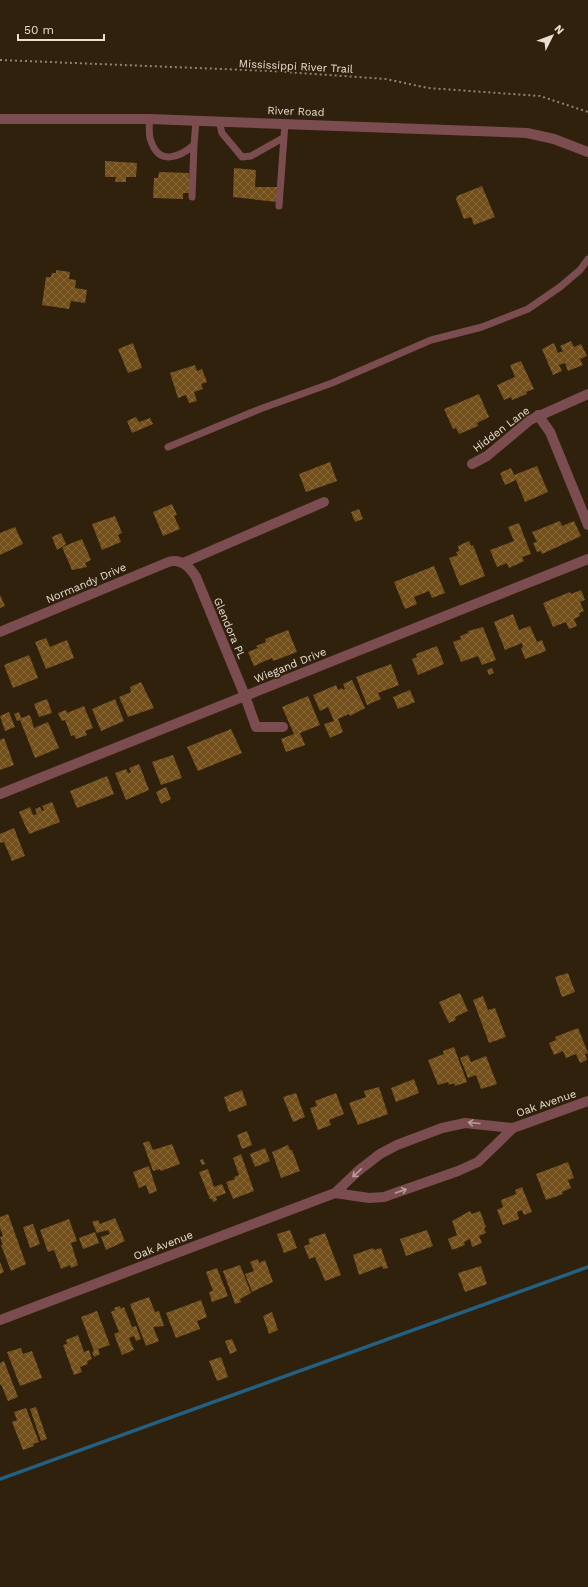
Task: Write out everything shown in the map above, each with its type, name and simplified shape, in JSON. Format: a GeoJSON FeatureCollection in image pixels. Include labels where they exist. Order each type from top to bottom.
{"type":"FeatureCollection","features":[{"type":"Feature","properties":{"kind":"street","name":"River Road"},"geometry":{"type":"LineString","coordinates":[[0,119],[196,120],[526,133],[554,139],[588,152]]}},
{"type":"Feature","properties":{"kind":"street","name":"Hidden Lane"},"geometry":{"type":"LineString","coordinates":[[472,464],[487,456],[538,415],[588,394]]}},
{"type":"Feature","properties":{"kind":"street"},"geometry":{"type":"LineString","coordinates":[[538,415],[550,432],[588,525]]}},
{"type":"Feature","properties":{"kind":"street"},"geometry":{"type":"LineString","coordinates":[[183,563],[324,502]]}},
{"type":"Feature","properties":{"kind":"street","name":"Wiegand Drive"},"geometry":{"type":"LineString","coordinates":[[0,794],[588,559]]}},
{"type":"Feature","properties":{"kind":"street","name":"Normandy Drive"},"geometry":{"type":"LineString","coordinates":[[0,632],[166,562],[171,561],[183,563]]}},
{"type":"Feature","properties":{"kind":"street","name":"Glendora PL"},"geometry":{"type":"LineString","coordinates":[[183,563],[190,568],[196,577],[246,696],[256,727],[283,726]]}},
{"type":"Feature","properties":{"kind":"street","name":"Oak Avenue"},"geometry":{"type":"LineString","coordinates":[[335,1193],[369,1198],[384,1197],[458,1171],[478,1162],[513,1128],[588,1101]]}},
{"type":"Feature","properties":{"kind":"street","name":"Oak Avenue"},"geometry":{"type":"LineString","coordinates":[[0,1320],[335,1193],[358,1171],[380,1154],[397,1145],[442,1128],[465,1123],[513,1128]]}},
{"type":"Feature","properties":{"kind":"lane"},"geometry":{"type":"LineString","coordinates":[[149,119],[150,140],[164,156],[172,158],[178,156],[194,145]]}},
{"type":"Feature","properties":{"kind":"lane"},"geometry":{"type":"LineString","coordinates":[[192,197],[196,120]]}},
{"type":"Feature","properties":{"kind":"lane"},"geometry":{"type":"LineString","coordinates":[[219,121],[222,133],[234,150],[242,157],[251,156],[282,138]]}},
{"type":"Feature","properties":{"kind":"lane"},"geometry":{"type":"LineString","coordinates":[[278,206],[282,138],[285,123]]}},
{"type":"Feature","properties":{"kind":"lane"},"geometry":{"type":"LineString","coordinates":[[168,447],[260,409],[332,383],[431,340],[482,327],[528,309],[560,287],[580,270],[588,259]]}},
{"type":"Feature","properties":{"kind":"path","name":"Mississippi River Trail"},"geometry":{"type":"LineString","coordinates":[[0,60],[271,72],[386,79],[428,88],[540,96],[588,112]]}},
{"type":"Feature","properties":{"kind":"building"},"geometry":{"type":"Polygon","coordinates":[[[105,161],[137,163],[136,177],[126,177],[126,182],[115,182],[116,177],[105,177],[105,161]]]}},
{"type":"Feature","properties":{"kind":"building"},"geometry":{"type":"Polygon","coordinates":[[[234,168],[256,170],[255,187],[277,187],[277,202],[233,197],[234,168]]]}},
{"type":"Feature","properties":{"kind":"building"},"geometry":{"type":"Polygon","coordinates":[[[159,172],[189,173],[190,193],[183,193],[183,199],[153,198],[154,178],[158,178],[159,172]]]}},
{"type":"Feature","properties":{"kind":"building"},"geometry":{"type":"Polygon","coordinates":[[[482,186],[495,217],[474,225],[471,217],[464,219],[456,199],[457,196],[482,186]]]}},
{"type":"Feature","properties":{"kind":"building"},"geometry":{"type":"Polygon","coordinates":[[[56,270],[70,272],[69,279],[76,280],[75,288],[87,290],[85,303],[71,301],[69,309],[42,305],[46,277],[51,277],[52,273],[56,273],[56,270]]]}},
{"type":"Feature","properties":{"kind":"building"},"geometry":{"type":"Polygon","coordinates":[[[571,341],[574,347],[581,344],[587,356],[580,359],[583,365],[568,371],[565,363],[559,365],[562,371],[553,375],[542,349],[554,343],[558,353],[563,351],[560,346],[571,341]]]}},
{"type":"Feature","properties":{"kind":"building"},"geometry":{"type":"Polygon","coordinates":[[[133,343],[142,368],[128,373],[118,349],[133,343]]]}},
{"type":"Feature","properties":{"kind":"building"},"geometry":{"type":"Polygon","coordinates":[[[521,361],[534,389],[526,392],[527,394],[512,400],[511,397],[504,400],[497,385],[515,377],[510,365],[521,361]]]}},
{"type":"Feature","properties":{"kind":"building"},"geometry":{"type":"Polygon","coordinates":[[[195,365],[197,371],[202,369],[207,382],[201,384],[203,389],[194,392],[197,401],[189,403],[186,395],[178,398],[170,373],[195,365]]]}},
{"type":"Feature","properties":{"kind":"building"},"geometry":{"type":"Polygon","coordinates":[[[479,394],[489,417],[477,423],[478,426],[459,434],[456,428],[453,429],[444,409],[479,394]]]}},
{"type":"Feature","properties":{"kind":"building"},"geometry":{"type":"Polygon","coordinates":[[[136,417],[139,422],[150,418],[153,424],[132,433],[127,421],[136,417]]]}},
{"type":"Feature","properties":{"kind":"building"},"geometry":{"type":"Polygon","coordinates":[[[330,462],[337,481],[306,492],[299,474],[330,462]]]}},
{"type":"Feature","properties":{"kind":"building"},"geometry":{"type":"Polygon","coordinates":[[[537,466],[548,492],[525,502],[516,480],[505,485],[500,473],[511,468],[514,475],[537,466]]]}},
{"type":"Feature","properties":{"kind":"building"},"geometry":{"type":"Polygon","coordinates":[[[172,504],[177,515],[174,516],[180,529],[163,536],[153,512],[172,504]]]}},
{"type":"Feature","properties":{"kind":"building"},"geometry":{"type":"Polygon","coordinates":[[[359,509],[363,519],[355,522],[351,512],[359,509]]]}},
{"type":"Feature","properties":{"kind":"building"},"geometry":{"type":"Polygon","coordinates":[[[115,516],[122,533],[118,535],[121,542],[102,550],[92,524],[115,516]]]}},
{"type":"Feature","properties":{"kind":"building"},"geometry":{"type":"Polygon","coordinates":[[[560,521],[562,526],[574,521],[581,536],[542,554],[541,551],[537,552],[533,543],[537,542],[532,532],[560,521]]]}},
{"type":"Feature","properties":{"kind":"building"},"geometry":{"type":"Polygon","coordinates":[[[519,523],[531,554],[522,557],[524,561],[509,568],[507,563],[497,567],[490,550],[514,541],[508,527],[519,523]]]}},
{"type":"Feature","properties":{"kind":"building"},"geometry":{"type":"Polygon","coordinates":[[[15,527],[23,544],[0,555],[0,533],[15,527]]]}},
{"type":"Feature","properties":{"kind":"building"},"geometry":{"type":"Polygon","coordinates":[[[61,533],[66,544],[57,550],[52,537],[61,533]]]}},
{"type":"Feature","properties":{"kind":"building"},"geometry":{"type":"Polygon","coordinates":[[[82,539],[91,560],[85,563],[87,567],[72,570],[62,547],[82,539]]]}},
{"type":"Feature","properties":{"kind":"building"},"geometry":{"type":"Polygon","coordinates":[[[469,541],[471,546],[473,545],[485,576],[460,586],[449,558],[458,555],[456,552],[459,551],[458,546],[469,541]]]}},
{"type":"Feature","properties":{"kind":"building"},"geometry":{"type":"Polygon","coordinates":[[[434,566],[445,593],[432,598],[429,591],[414,597],[417,604],[405,609],[394,582],[434,566]]]}},
{"type":"Feature","properties":{"kind":"building"},"geometry":{"type":"Polygon","coordinates":[[[581,590],[585,600],[580,602],[584,611],[579,613],[580,616],[574,619],[577,626],[569,629],[566,622],[553,627],[543,603],[570,592],[571,594],[581,590]]]}},
{"type":"Feature","properties":{"kind":"building"},"geometry":{"type":"Polygon","coordinates":[[[0,595],[5,606],[0,608],[0,595]]]}},
{"type":"Feature","properties":{"kind":"building"},"geometry":{"type":"Polygon","coordinates":[[[513,614],[519,630],[530,626],[537,642],[542,640],[546,651],[525,659],[521,648],[523,647],[522,643],[505,650],[494,622],[513,614]]]}},
{"type":"Feature","properties":{"kind":"building"},"geometry":{"type":"Polygon","coordinates":[[[483,627],[496,660],[482,665],[478,656],[461,662],[453,642],[461,639],[460,636],[468,633],[468,631],[483,627]]]}},
{"type":"Feature","properties":{"kind":"building"},"geometry":{"type":"Polygon","coordinates":[[[288,630],[297,652],[273,661],[272,658],[254,666],[248,652],[258,648],[256,646],[266,642],[265,639],[288,630]]]}},
{"type":"Feature","properties":{"kind":"building"},"geometry":{"type":"Polygon","coordinates":[[[46,638],[50,647],[67,640],[74,658],[46,669],[35,642],[46,638]]]}},
{"type":"Feature","properties":{"kind":"building"},"geometry":{"type":"Polygon","coordinates":[[[437,646],[444,664],[418,675],[412,659],[417,657],[416,654],[437,646]]]}},
{"type":"Feature","properties":{"kind":"building"},"geometry":{"type":"Polygon","coordinates":[[[29,655],[38,678],[13,688],[4,665],[29,655]]]}},
{"type":"Feature","properties":{"kind":"building"},"geometry":{"type":"Polygon","coordinates":[[[391,664],[399,685],[378,693],[381,699],[367,705],[356,677],[391,664]]]}},
{"type":"Feature","properties":{"kind":"building"},"geometry":{"type":"Polygon","coordinates":[[[492,668],[494,673],[489,675],[487,670],[492,668]]]}},
{"type":"Feature","properties":{"kind":"building"},"geometry":{"type":"Polygon","coordinates":[[[352,680],[365,708],[350,716],[349,714],[338,719],[343,732],[330,738],[324,724],[334,721],[328,707],[320,711],[313,695],[336,685],[338,690],[342,688],[343,690],[345,689],[343,684],[352,680]]]}},
{"type":"Feature","properties":{"kind":"building"},"geometry":{"type":"Polygon","coordinates":[[[141,682],[154,708],[128,717],[119,697],[131,692],[130,687],[141,682]]]}},
{"type":"Feature","properties":{"kind":"building"},"geometry":{"type":"Polygon","coordinates":[[[410,690],[415,702],[398,709],[393,697],[410,690]]]}},
{"type":"Feature","properties":{"kind":"building"},"geometry":{"type":"Polygon","coordinates":[[[308,696],[320,725],[300,733],[305,745],[286,752],[281,739],[294,734],[282,707],[308,696]]]}},
{"type":"Feature","properties":{"kind":"building"},"geometry":{"type":"Polygon","coordinates":[[[47,699],[52,713],[39,717],[34,704],[47,699]]]}},
{"type":"Feature","properties":{"kind":"building"},"geometry":{"type":"Polygon","coordinates":[[[115,699],[124,721],[101,731],[92,709],[115,699]]]}},
{"type":"Feature","properties":{"kind":"building"},"geometry":{"type":"Polygon","coordinates":[[[84,706],[93,728],[85,731],[87,735],[76,739],[74,735],[71,736],[65,720],[62,721],[58,713],[66,710],[67,713],[84,706]]]}},
{"type":"Feature","properties":{"kind":"building"},"geometry":{"type":"Polygon","coordinates":[[[9,712],[15,727],[5,731],[0,716],[9,712]]]}},
{"type":"Feature","properties":{"kind":"building"},"geometry":{"type":"Polygon","coordinates":[[[19,712],[21,718],[30,715],[34,728],[48,722],[59,748],[35,758],[20,720],[17,721],[14,714],[19,712]]]}},
{"type":"Feature","properties":{"kind":"building"},"geometry":{"type":"Polygon","coordinates":[[[231,729],[242,753],[198,771],[187,747],[231,729]]]}},
{"type":"Feature","properties":{"kind":"building"},"geometry":{"type":"Polygon","coordinates":[[[4,738],[14,765],[0,770],[0,740],[4,738]]]}},
{"type":"Feature","properties":{"kind":"building"},"geometry":{"type":"Polygon","coordinates":[[[173,755],[182,778],[161,785],[152,762],[173,755]]]}},
{"type":"Feature","properties":{"kind":"building"},"geometry":{"type":"Polygon","coordinates":[[[139,764],[149,790],[126,800],[115,773],[126,769],[128,773],[131,772],[129,768],[139,764]]]}},
{"type":"Feature","properties":{"kind":"building"},"geometry":{"type":"Polygon","coordinates":[[[107,776],[114,794],[77,808],[70,791],[107,776]]]}},
{"type":"Feature","properties":{"kind":"building"},"geometry":{"type":"Polygon","coordinates":[[[166,787],[171,799],[161,804],[156,792],[166,787]]]}},
{"type":"Feature","properties":{"kind":"building"},"geometry":{"type":"Polygon","coordinates":[[[52,802],[60,822],[29,834],[19,812],[30,807],[33,815],[37,814],[35,809],[40,807],[42,811],[44,810],[42,806],[52,802]]]}},
{"type":"Feature","properties":{"kind":"building"},"geometry":{"type":"Polygon","coordinates":[[[14,828],[25,856],[12,861],[4,842],[0,843],[0,834],[14,828]]]}},
{"type":"Feature","properties":{"kind":"building"},"geometry":{"type":"Polygon","coordinates":[[[568,973],[575,992],[562,997],[555,977],[568,973]]]}},
{"type":"Feature","properties":{"kind":"building"},"geometry":{"type":"Polygon","coordinates":[[[460,993],[468,1011],[455,1017],[456,1020],[449,1023],[439,1002],[460,993]]]}},
{"type":"Feature","properties":{"kind":"building"},"geometry":{"type":"Polygon","coordinates":[[[483,996],[488,1010],[495,1008],[506,1037],[489,1043],[473,1000],[483,996]]]}},
{"type":"Feature","properties":{"kind":"building"},"geometry":{"type":"Polygon","coordinates":[[[578,1028],[588,1053],[585,1054],[587,1060],[580,1063],[576,1054],[566,1058],[563,1051],[554,1055],[549,1043],[556,1040],[555,1037],[578,1028]]]}},
{"type":"Feature","properties":{"kind":"building"},"geometry":{"type":"Polygon","coordinates":[[[454,1047],[467,1082],[455,1086],[454,1083],[449,1085],[448,1082],[438,1085],[428,1060],[444,1054],[443,1051],[454,1047]]]}},
{"type":"Feature","properties":{"kind":"building"},"geometry":{"type":"Polygon","coordinates":[[[468,1055],[471,1062],[486,1056],[497,1084],[481,1089],[476,1075],[468,1078],[460,1058],[468,1055]]]}},
{"type":"Feature","properties":{"kind":"building"},"geometry":{"type":"Polygon","coordinates":[[[414,1079],[419,1093],[396,1102],[391,1088],[414,1079]]]}},
{"type":"Feature","properties":{"kind":"building"},"geometry":{"type":"Polygon","coordinates":[[[379,1087],[388,1114],[358,1125],[349,1103],[366,1097],[364,1091],[379,1087]]]}},
{"type":"Feature","properties":{"kind":"building"},"geometry":{"type":"Polygon","coordinates":[[[242,1090],[247,1105],[229,1112],[224,1097],[242,1090]]]}},
{"type":"Feature","properties":{"kind":"building"},"geometry":{"type":"Polygon","coordinates":[[[296,1093],[305,1117],[293,1122],[283,1097],[296,1093]]]}},
{"type":"Feature","properties":{"kind":"building"},"geometry":{"type":"Polygon","coordinates":[[[336,1093],[344,1114],[329,1120],[331,1125],[318,1130],[310,1108],[317,1106],[315,1101],[336,1093]]]}},
{"type":"Feature","properties":{"kind":"building"},"geometry":{"type":"Polygon","coordinates":[[[247,1131],[252,1145],[242,1149],[237,1135],[247,1131]]]}},
{"type":"Feature","properties":{"kind":"building"},"geometry":{"type":"Polygon","coordinates":[[[149,1141],[153,1150],[172,1144],[180,1164],[161,1171],[160,1169],[153,1171],[143,1143],[149,1141]]]}},
{"type":"Feature","properties":{"kind":"building"},"geometry":{"type":"Polygon","coordinates":[[[288,1145],[290,1150],[292,1150],[300,1171],[281,1178],[272,1152],[288,1145]]]}},
{"type":"Feature","properties":{"kind":"building"},"geometry":{"type":"Polygon","coordinates":[[[265,1148],[270,1161],[255,1167],[250,1154],[265,1148]]]}},
{"type":"Feature","properties":{"kind":"building"},"geometry":{"type":"Polygon","coordinates":[[[241,1154],[254,1191],[233,1199],[226,1182],[235,1179],[234,1177],[239,1175],[233,1158],[241,1154]]]}},
{"type":"Feature","properties":{"kind":"building"},"geometry":{"type":"Polygon","coordinates":[[[203,1159],[205,1164],[202,1165],[200,1160],[203,1159]]]}},
{"type":"Feature","properties":{"kind":"building"},"geometry":{"type":"Polygon","coordinates":[[[568,1162],[574,1178],[568,1180],[571,1188],[562,1192],[563,1194],[546,1200],[536,1174],[568,1162]]]}},
{"type":"Feature","properties":{"kind":"building"},"geometry":{"type":"Polygon","coordinates":[[[149,1166],[157,1191],[149,1194],[146,1185],[139,1188],[133,1172],[149,1166]]]}},
{"type":"Feature","properties":{"kind":"building"},"geometry":{"type":"Polygon","coordinates":[[[208,1169],[214,1187],[222,1184],[226,1193],[216,1197],[217,1200],[213,1202],[212,1199],[210,1199],[199,1172],[208,1169]]]}},
{"type":"Feature","properties":{"kind":"building"},"geometry":{"type":"Polygon","coordinates":[[[522,1187],[532,1212],[524,1215],[522,1210],[517,1212],[519,1219],[503,1225],[497,1210],[503,1207],[501,1200],[516,1194],[515,1190],[522,1187]]]}},
{"type":"Feature","properties":{"kind":"building"},"geometry":{"type":"Polygon","coordinates":[[[470,1211],[472,1214],[480,1211],[486,1227],[484,1228],[486,1233],[479,1236],[482,1243],[472,1247],[470,1239],[464,1242],[465,1245],[452,1250],[448,1239],[457,1235],[452,1221],[470,1211]]]}},
{"type":"Feature","properties":{"kind":"building"},"geometry":{"type":"Polygon","coordinates":[[[8,1214],[26,1264],[11,1271],[1,1245],[3,1245],[0,1237],[3,1236],[0,1228],[0,1217],[8,1214]]]}},
{"type":"Feature","properties":{"kind":"building"},"geometry":{"type":"Polygon","coordinates":[[[115,1218],[125,1241],[106,1250],[101,1237],[110,1234],[108,1230],[97,1233],[92,1222],[98,1220],[100,1224],[115,1218]]]}},
{"type":"Feature","properties":{"kind":"building"},"geometry":{"type":"Polygon","coordinates":[[[69,1219],[77,1241],[71,1243],[78,1265],[71,1268],[70,1265],[61,1269],[54,1250],[48,1252],[40,1230],[69,1219]]]}},
{"type":"Feature","properties":{"kind":"building"},"geometry":{"type":"Polygon","coordinates":[[[33,1224],[40,1244],[30,1248],[23,1227],[33,1224]]]}},
{"type":"Feature","properties":{"kind":"building"},"geometry":{"type":"Polygon","coordinates":[[[290,1230],[297,1248],[284,1253],[277,1234],[290,1230]]]}},
{"type":"Feature","properties":{"kind":"building"},"geometry":{"type":"Polygon","coordinates":[[[427,1230],[433,1246],[406,1256],[400,1239],[427,1230]]]}},
{"type":"Feature","properties":{"kind":"building"},"geometry":{"type":"Polygon","coordinates":[[[95,1232],[99,1243],[83,1249],[79,1238],[95,1232]]]}},
{"type":"Feature","properties":{"kind":"building"},"geometry":{"type":"Polygon","coordinates":[[[325,1233],[341,1275],[325,1281],[315,1257],[309,1259],[304,1246],[310,1244],[308,1239],[325,1233]]]}},
{"type":"Feature","properties":{"kind":"building"},"geometry":{"type":"Polygon","coordinates":[[[373,1248],[374,1250],[381,1248],[388,1268],[383,1269],[382,1266],[359,1275],[353,1255],[373,1248]]]}},
{"type":"Feature","properties":{"kind":"building"},"geometry":{"type":"Polygon","coordinates":[[[258,1259],[259,1263],[265,1260],[273,1282],[252,1292],[245,1274],[254,1271],[250,1262],[258,1259]]]}},
{"type":"Feature","properties":{"kind":"building"},"geometry":{"type":"Polygon","coordinates":[[[0,1262],[4,1272],[0,1274],[0,1262]]]}},
{"type":"Feature","properties":{"kind":"building"},"geometry":{"type":"Polygon","coordinates":[[[240,1265],[251,1293],[240,1299],[241,1302],[235,1304],[223,1271],[240,1265]]]}},
{"type":"Feature","properties":{"kind":"building"},"geometry":{"type":"Polygon","coordinates":[[[481,1266],[487,1284],[465,1292],[458,1273],[481,1266]]]}},
{"type":"Feature","properties":{"kind":"building"},"geometry":{"type":"Polygon","coordinates":[[[217,1268],[228,1296],[212,1302],[209,1292],[213,1291],[206,1272],[217,1268]]]}},
{"type":"Feature","properties":{"kind":"building"},"geometry":{"type":"Polygon","coordinates":[[[149,1297],[155,1312],[159,1311],[164,1326],[153,1327],[159,1341],[146,1346],[130,1304],[149,1297]]]}},
{"type":"Feature","properties":{"kind":"building"},"geometry":{"type":"Polygon","coordinates":[[[201,1300],[207,1317],[197,1321],[200,1329],[176,1338],[166,1313],[201,1300]]]}},
{"type":"Feature","properties":{"kind":"building"},"geometry":{"type":"Polygon","coordinates":[[[120,1306],[121,1309],[124,1307],[132,1327],[136,1326],[141,1339],[136,1341],[134,1336],[129,1338],[134,1350],[122,1355],[114,1334],[119,1332],[111,1312],[115,1310],[114,1308],[120,1306]]]}},
{"type":"Feature","properties":{"kind":"building"},"geometry":{"type":"Polygon","coordinates":[[[97,1311],[110,1345],[98,1349],[100,1354],[94,1357],[92,1352],[94,1351],[81,1317],[97,1311]]]}},
{"type":"Feature","properties":{"kind":"building"},"geometry":{"type":"Polygon","coordinates":[[[272,1312],[278,1330],[269,1334],[263,1316],[272,1312]]]}},
{"type":"Feature","properties":{"kind":"building"},"geometry":{"type":"Polygon","coordinates":[[[78,1335],[84,1352],[89,1350],[92,1359],[87,1361],[88,1364],[80,1367],[82,1372],[74,1375],[63,1345],[67,1344],[66,1340],[78,1335]]]}},
{"type":"Feature","properties":{"kind":"building"},"geometry":{"type":"Polygon","coordinates":[[[232,1339],[237,1351],[230,1354],[225,1341],[232,1339]]]}},
{"type":"Feature","properties":{"kind":"building"},"geometry":{"type":"Polygon","coordinates":[[[21,1348],[23,1354],[32,1351],[42,1378],[20,1386],[7,1352],[21,1348]]]}},
{"type":"Feature","properties":{"kind":"building"},"geometry":{"type":"Polygon","coordinates":[[[221,1357],[228,1377],[217,1381],[209,1361],[221,1357]]]}},
{"type":"Feature","properties":{"kind":"building"},"geometry":{"type":"Polygon","coordinates":[[[4,1361],[18,1397],[8,1401],[1,1384],[0,1385],[0,1363],[4,1361]]]}},
{"type":"Feature","properties":{"kind":"building"},"geometry":{"type":"Polygon","coordinates":[[[36,1407],[47,1439],[41,1441],[30,1409],[36,1407]]]}},
{"type":"Feature","properties":{"kind":"building"},"geometry":{"type":"Polygon","coordinates":[[[26,1408],[39,1442],[33,1444],[34,1446],[23,1450],[12,1422],[17,1420],[14,1412],[26,1408]]]}},
{"type":"Feature","properties":{"kind":"waterway"},"geometry":{"type":"LineString","coordinates":[[0,1479],[588,1267]]}}]}
